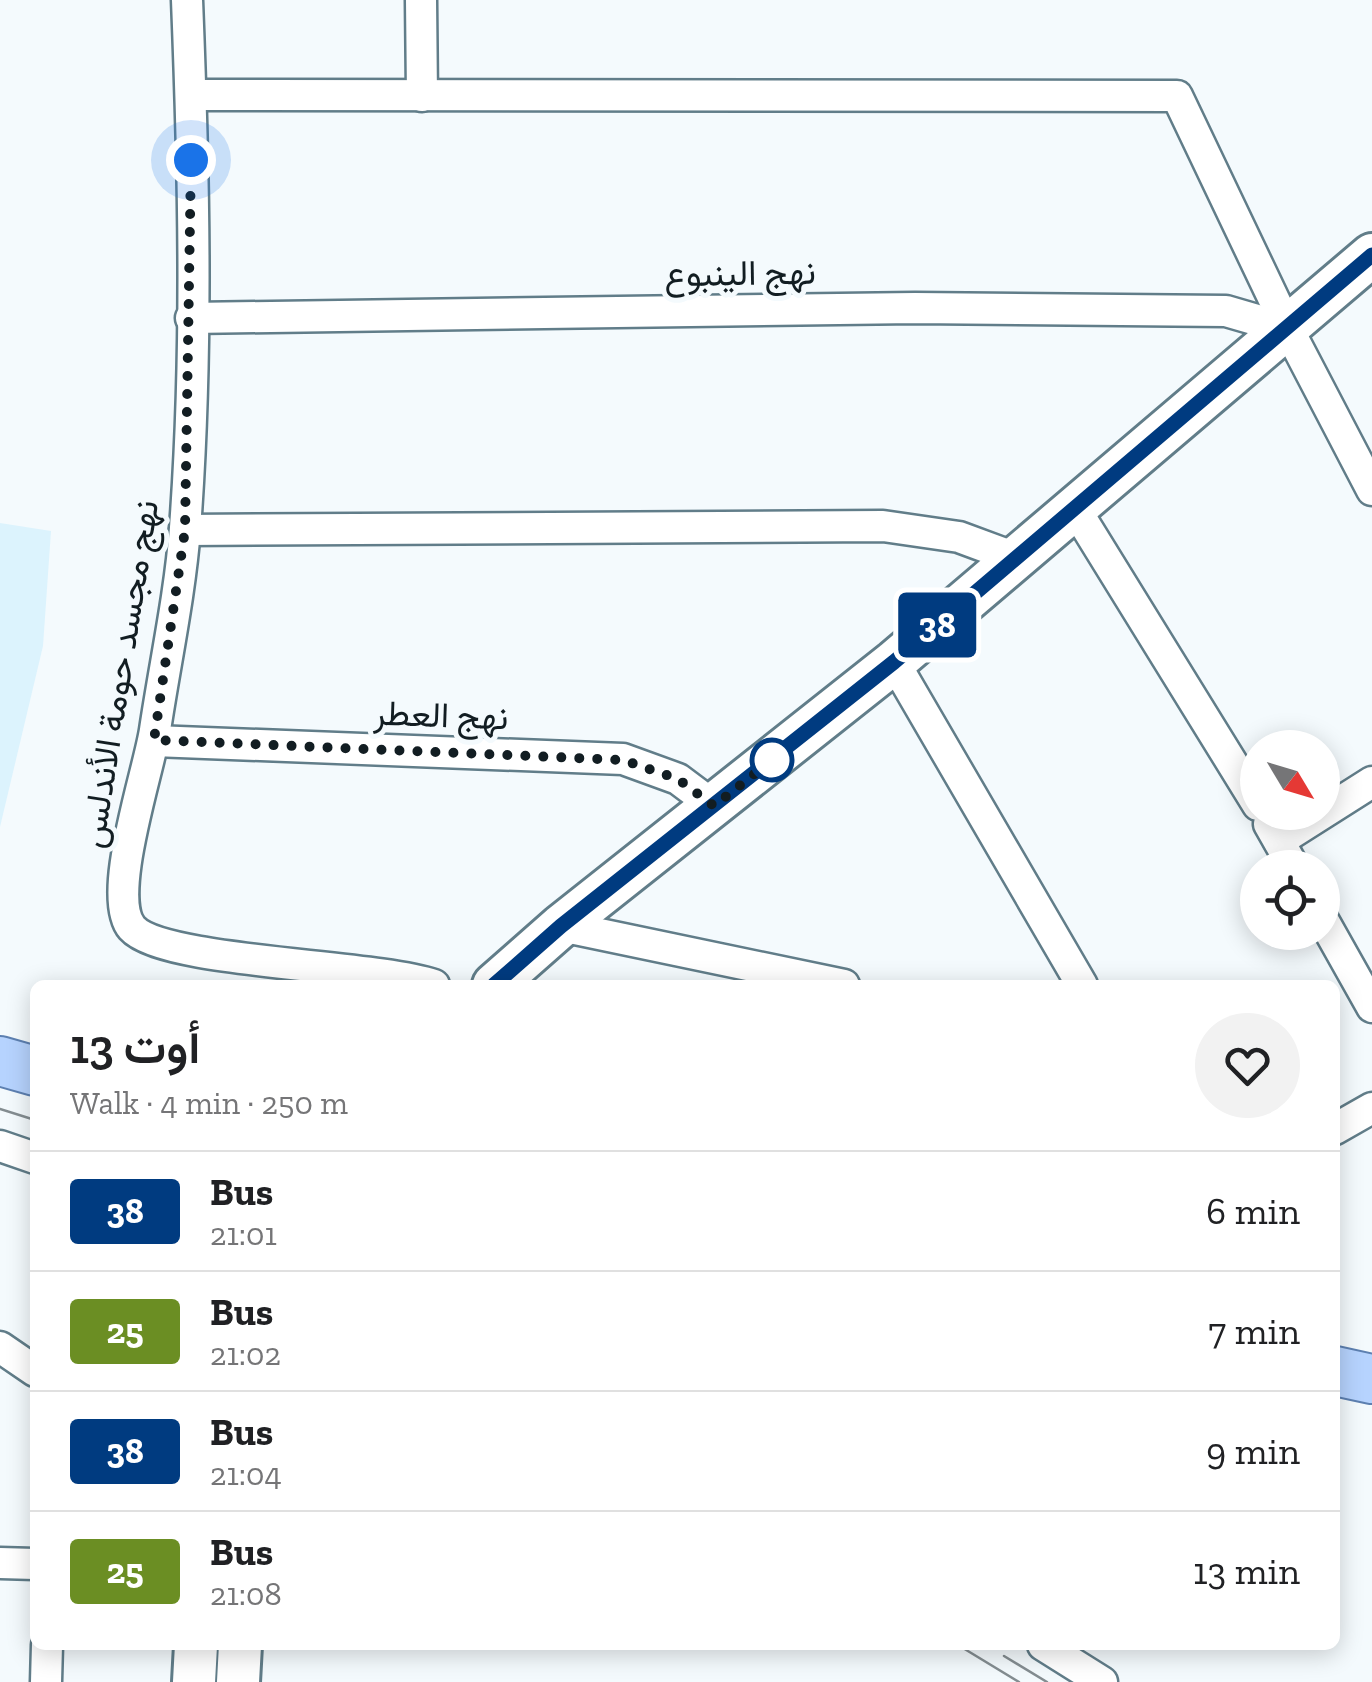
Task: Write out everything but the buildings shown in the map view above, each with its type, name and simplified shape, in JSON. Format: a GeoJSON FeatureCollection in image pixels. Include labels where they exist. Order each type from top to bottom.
{"type":"FeatureCollection","features":[{"type":"Feature","properties":{"kind":"main road"},"geometry":{"type":"LineString","coordinates":[[0,1061],[30,1070]]}},
{"type":"Feature","properties":{"kind":"main road"},"geometry":{"type":"LineString","coordinates":[[1340,1372],[1372,1379]]}},
{"type":"Feature","properties":{"kind":"street","name":"نهج مجسد حومة الأندلس"},"geometry":{"type":"LineString","coordinates":[[188,0],[191,318],[185,530],[154,740],[123,884],[124,914],[133,930],[182,949],[381,971],[415,980]]}},
{"type":"Feature","properties":{"kind":"street"},"geometry":{"type":"LineString","coordinates":[[421,0],[422,96]]}},
{"type":"Feature","properties":{"kind":"street"},"geometry":{"type":"LineString","coordinates":[[191,96],[1177,96],[1288,329],[1372,490]]}},
{"type":"Feature","properties":{"kind":"street"},"geometry":{"type":"LineString","coordinates":[[500,980],[561,926],[894,662],[1372,255]]}},
{"type":"Feature","properties":{"kind":"street","name":"نهج الينبوع"},"geometry":{"type":"LineString","coordinates":[[191,318],[914,308],[1226,311],[1288,329]]}},
{"type":"Feature","properties":{"kind":"street"},"geometry":{"type":"LineString","coordinates":[[1074,507],[1240,777]]}},
{"type":"Feature","properties":{"kind":"street"},"geometry":{"type":"LineString","coordinates":[[185,530],[882,526],[960,537],[1013,558]]}},
{"type":"Feature","properties":{"kind":"street"},"geometry":{"type":"LineString","coordinates":[[894,662],[1079,980]]}},
{"type":"Feature","properties":{"kind":"street","name":"نهج العطر"},"geometry":{"type":"LineString","coordinates":[[154,740],[623,760],[678,779],[714,806]]}},
{"type":"Feature","properties":{"kind":"street"},"geometry":{"type":"LineString","coordinates":[[1292,850],[1372,782]]}},
{"type":"Feature","properties":{"kind":"street"},"geometry":{"type":"LineString","coordinates":[[561,926],[820,980]]}},
{"type":"Feature","properties":{"kind":"street"},"geometry":{"type":"LineString","coordinates":[[1340,950],[1372,1007]]}},
{"type":"Feature","properties":{"kind":"street"},"geometry":{"type":"LineString","coordinates":[[1340,1126],[1372,1108]]}},
{"type":"Feature","properties":{"kind":"street"},"geometry":{"type":"LineString","coordinates":[[0,1146],[30,1156]]}},
{"type":"Feature","properties":{"kind":"street"},"geometry":{"type":"LineString","coordinates":[[0,1347],[30,1368]]}},
{"type":"Feature","properties":{"kind":"street"},"geometry":{"type":"LineString","coordinates":[[0,1564],[30,1564]]}},
{"type":"Feature","properties":{"kind":"street"},"geometry":{"type":"LineString","coordinates":[[46,1682],[47,1650]]}},
{"type":"Feature","properties":{"kind":"street"},"geometry":{"type":"LineString","coordinates":[[194,1682],[196,1650]]}},
{"type":"Feature","properties":{"kind":"street"},"geometry":{"type":"LineString","coordinates":[[238,1682],[240,1650]]}},
{"type":"Feature","properties":{"kind":"street"},"geometry":{"type":"LineString","coordinates":[[1051,1650],[1102,1682]]}},
{"type":"Feature","properties":{"kind":"shaded area"},"geometry":{"type":"Polygon","coordinates":[[[0,523],[51,531],[43,646],[0,827],[0,523]]]}},
{"type":"Feature","properties":{"kind":"tram line"},"geometry":{"type":"LineString","coordinates":[[0,1109],[30,1118]]}},
{"type":"Feature","properties":{"kind":"tram line"},"geometry":{"type":"LineString","coordinates":[[966,1650],[1019,1682]]}},
{"type":"Feature","properties":{"kind":"tram line"},"geometry":{"type":"LineString","coordinates":[[1004,1656],[1047,1682]]}},
{"type":"Feature","properties":{"kind":"bus line","name":"38"},"geometry":{"type":"LineString","coordinates":[[500,980],[561,926],[894,662],[1372,255]]}},
{"type":"Feature","properties":{"kind":"route"},"geometry":{"type":"LineString","coordinates":[[191,160],[185,530],[154,740],[623,760],[650,766],[678,779],[714,806],[772,760]]}}]}
